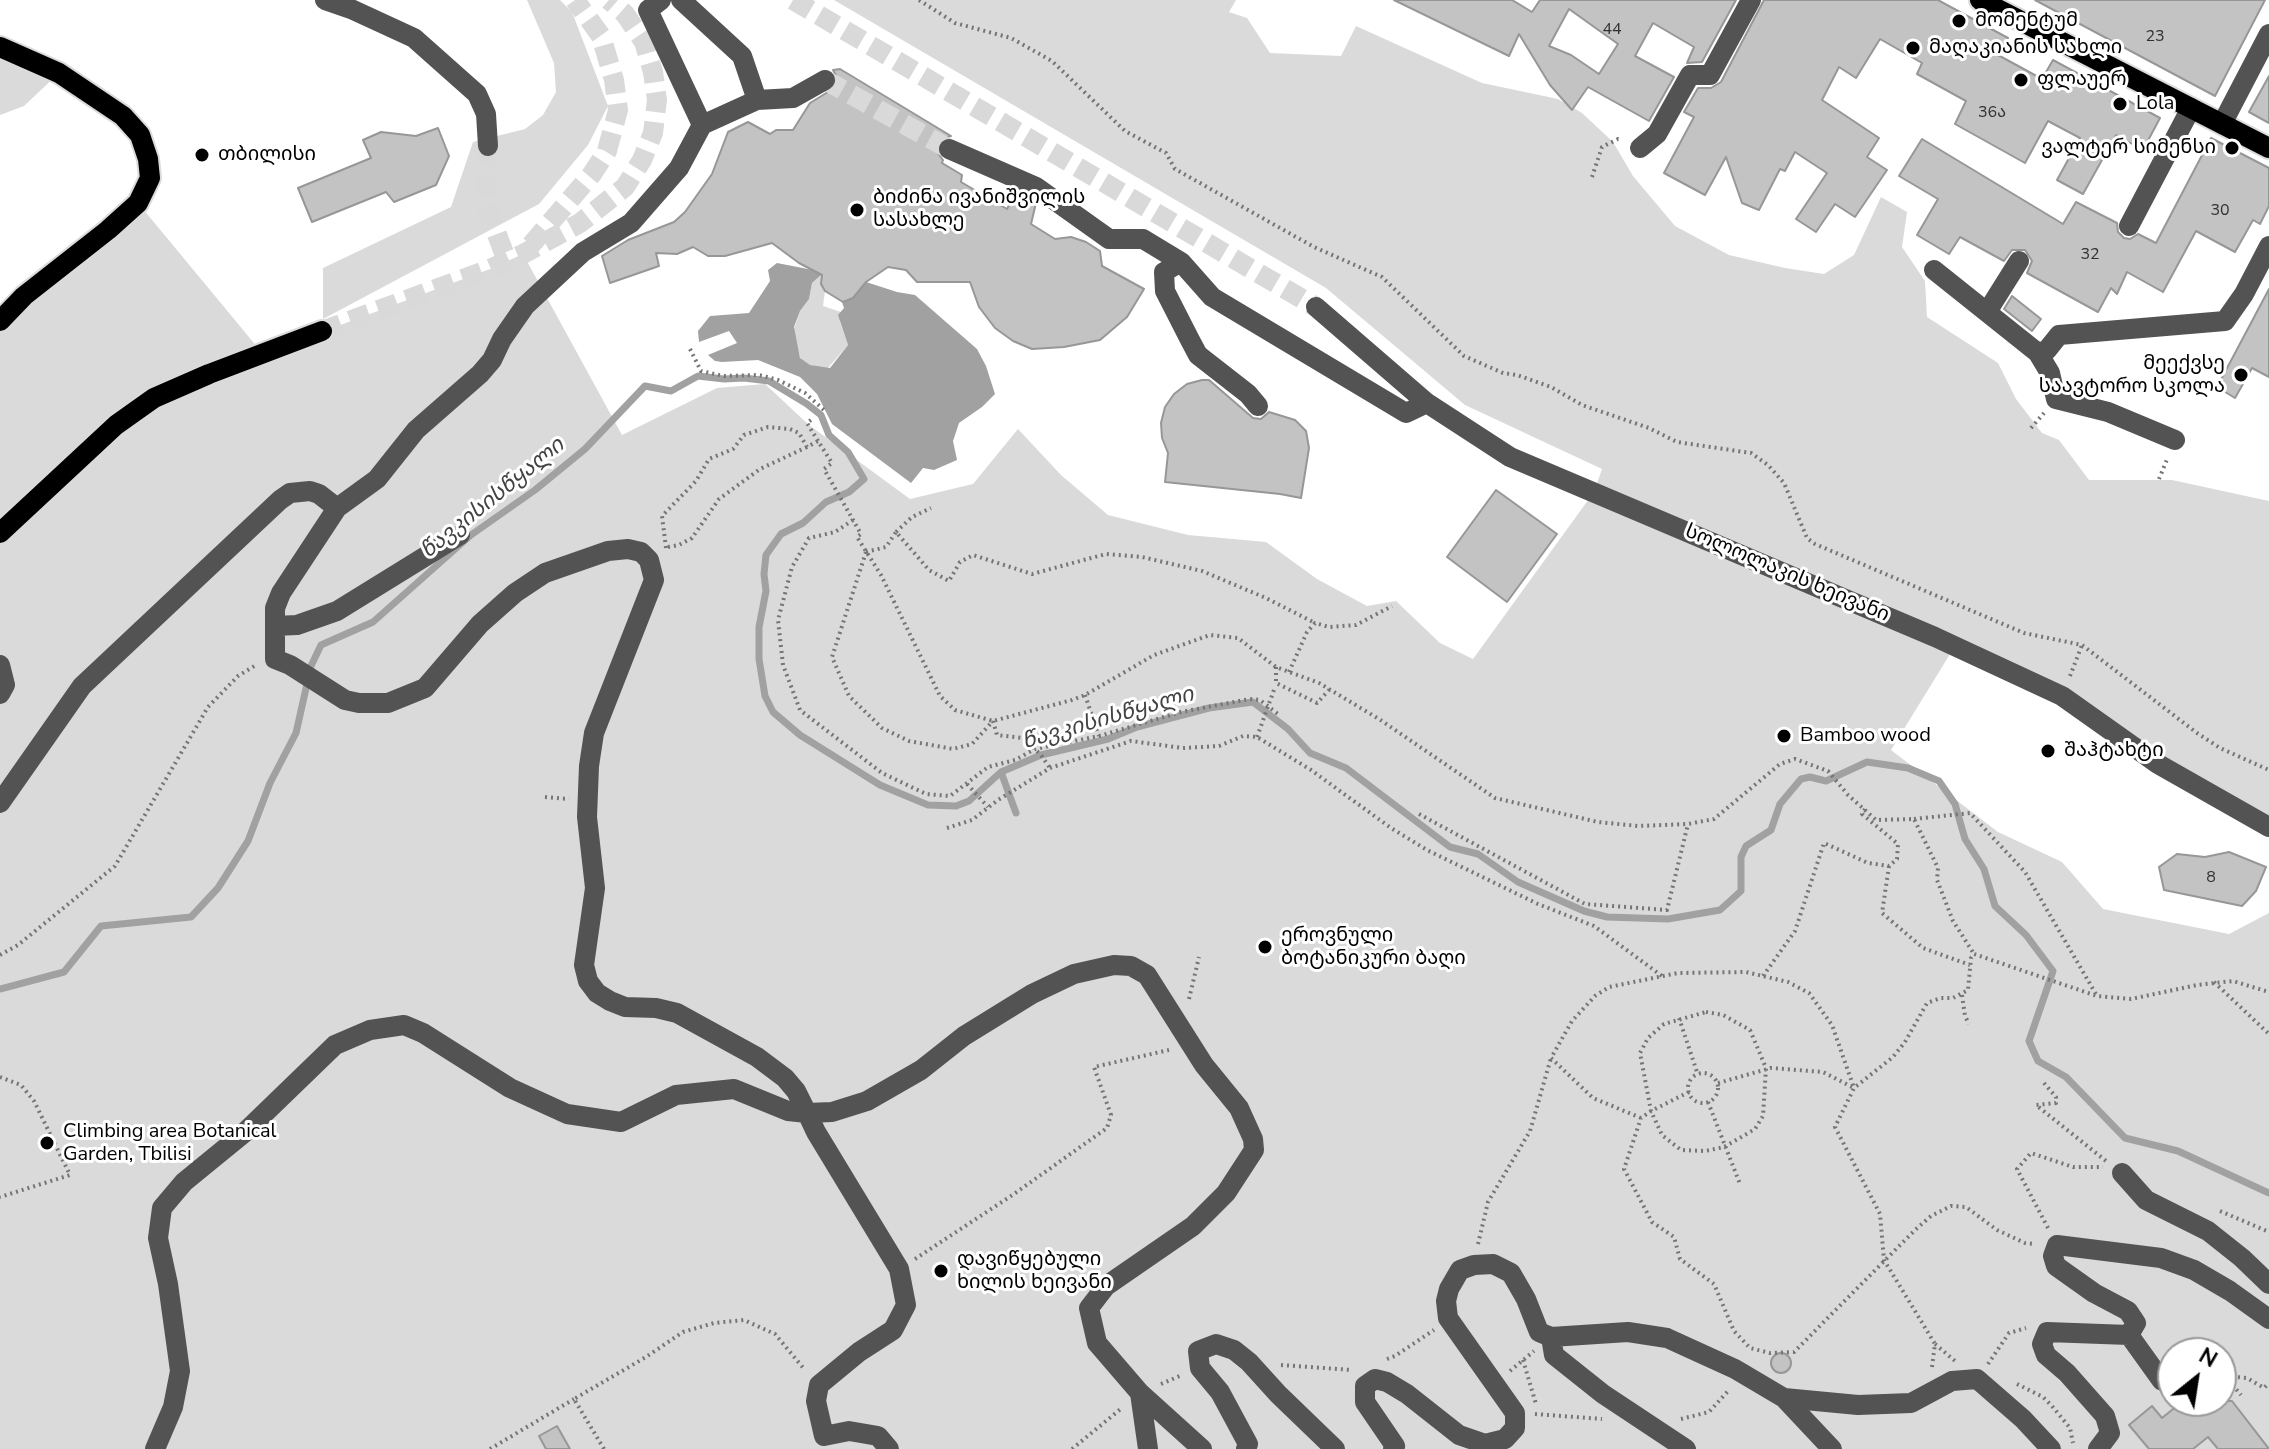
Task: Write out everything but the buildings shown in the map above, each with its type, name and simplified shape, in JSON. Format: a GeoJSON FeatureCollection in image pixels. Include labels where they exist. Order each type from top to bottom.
{"type":"FeatureCollection","features":[{"type":"Feature","properties":{"kind":"main road"},"geometry":{"type":"LineString","coordinates":[[1980,0],[2269,148]]}},
{"type":"Feature","properties":{"kind":"main road"},"geometry":{"type":"LineString","coordinates":[[0,47],[59,73],[123,116],[140,135],[150,178],[138,203],[24,296],[0,321]]}},
{"type":"Feature","properties":{"kind":"main road"},"geometry":{"type":"LineString","coordinates":[[0,533],[105,434],[154,398],[322,331]]}},
{"type":"Feature","properties":{"kind":"street"},"geometry":{"type":"LineString","coordinates":[[325,0],[414,38],[477,94],[486,114],[488,146]]}},
{"type":"Feature","properties":{"kind":"street"},"geometry":{"type":"LineString","coordinates":[[661,0],[648,10],[702,125]]}},
{"type":"Feature","properties":{"kind":"street"},"geometry":{"type":"LineString","coordinates":[[681,0],[742,56],[757,100]]}},
{"type":"Feature","properties":{"kind":"street"},"geometry":{"type":"LineString","coordinates":[[1640,148],[1657,134],[1690,75],[1710,75],[1751,0]]}},
{"type":"Feature","properties":{"kind":"street"},"geometry":{"type":"LineString","coordinates":[[2222,124],[2269,34]]}},
{"type":"Feature","properties":{"kind":"street"},"geometry":{"type":"LineString","coordinates":[[825,80],[793,98],[757,100],[702,125],[679,168],[631,223],[583,252],[525,306],[480,374],[416,430],[377,479],[337,508],[281,593],[275,608],[275,626],[282,662],[345,700],[388,703],[425,688],[480,624],[515,593],[545,573],[608,551],[628,549],[641,552],[649,560],[654,580],[651,592],[639,615],[624,662],[594,733],[589,766],[587,817],[595,888],[584,965],[588,981],[597,993],[625,1007],[656,1008],[677,1013],[748,1051],[785,1078],[796,1091],[816,1132],[899,1269],[906,1305],[893,1330],[859,1352],[819,1385],[816,1401],[824,1442],[849,1431],[878,1436],[889,1449]]}},
{"type":"Feature","properties":{"kind":"street"},"geometry":{"type":"LineString","coordinates":[[2129,226],[2191,108]]}},
{"type":"Feature","properties":{"kind":"street"},"geometry":{"type":"LineString","coordinates":[[949,149],[1036,187],[1109,239],[1143,239],[1181,262],[1212,297],[1406,413],[1427,403]]}},
{"type":"Feature","properties":{"kind":"street"},"geometry":{"type":"LineString","coordinates":[[2038,353],[2047,350],[2059,335],[2225,321],[2244,294],[2269,246]]}},
{"type":"Feature","properties":{"kind":"street"},"geometry":{"type":"LineString","coordinates":[[1987,312],[2019,261]]}},
{"type":"Feature","properties":{"kind":"street"},"geometry":{"type":"LineString","coordinates":[[1181,262],[1164,272],[1165,291],[1198,355],[1248,394],[1258,406]]}},
{"type":"Feature","properties":{"kind":"street"},"geometry":{"type":"LineString","coordinates":[[1934,270],[2038,353],[2050,373],[2056,399],[2108,412],[2175,440]]}},
{"type":"Feature","properties":{"kind":"street","name":"სოლოლაკის ხეივანი"},"geometry":{"type":"LineString","coordinates":[[1316,307],[1427,403],[1510,457],[1935,637],[2062,696],[2158,764],[2269,827]]}},
{"type":"Feature","properties":{"kind":"street"},"geometry":{"type":"LineString","coordinates":[[0,803],[82,686],[280,500],[290,493],[310,491],[337,508]]}},
{"type":"Feature","properties":{"kind":"street"},"geometry":{"type":"LineString","coordinates":[[275,626],[297,625],[337,611],[460,535]]}},
{"type":"Feature","properties":{"kind":"street"},"geometry":{"type":"LineString","coordinates":[[0,665],[5,685],[0,694]]}},
{"type":"Feature","properties":{"kind":"street"},"geometry":{"type":"LineString","coordinates":[[155,1449],[173,1407],[180,1371],[158,1238],[162,1208],[184,1182],[244,1133],[335,1045],[370,1030],[404,1025],[423,1033],[510,1088],[567,1114],[586,1118],[621,1122],[676,1095],[734,1089],[788,1111],[832,1112],[867,1101],[921,1070],[964,1036],[1032,994],[1074,974],[1114,965],[1131,966],[1147,975],[1204,1065],[1239,1108],[1253,1139],[1254,1150],[1226,1193],[1193,1226],[1106,1286],[1089,1308],[1097,1343],[1140,1393],[1202,1449]]}},
{"type":"Feature","properties":{"kind":"street"},"geometry":{"type":"LineString","coordinates":[[2117,1170],[2146,1200],[2208,1231],[2269,1284]]}},
{"type":"Feature","properties":{"kind":"street"},"geometry":{"type":"LineString","coordinates":[[2129,1335],[2136,1323],[2128,1311],[2094,1293],[2056,1266],[2053,1256],[2057,1245],[2161,1258],[2194,1270],[2269,1319]]}},
{"type":"Feature","properties":{"kind":"street"},"geometry":{"type":"LineString","coordinates":[[1395,1448],[1365,1402],[1365,1386],[1375,1379],[1407,1394],[1459,1435],[1485,1444],[1505,1439],[1515,1428],[1515,1413],[1448,1318],[1446,1301],[1460,1270],[1474,1265],[1493,1264],[1511,1273],[1526,1299],[1539,1332],[1551,1337],[1628,1332],[1667,1338],[1735,1369],[1784,1398],[1832,1449]]}},
{"type":"Feature","properties":{"kind":"street"},"geometry":{"type":"LineString","coordinates":[[2098,1449],[2110,1433],[2105,1416],[2067,1373],[2046,1355],[2042,1344],[2047,1332],[2129,1335]]}},
{"type":"Feature","properties":{"kind":"street"},"geometry":{"type":"LineString","coordinates":[[2129,1335],[2157,1374]]}},
{"type":"Feature","properties":{"kind":"street"},"geometry":{"type":"LineString","coordinates":[[1551,1337],[1554,1355],[1603,1394],[1686,1449]]}},
{"type":"Feature","properties":{"kind":"street"},"geometry":{"type":"LineString","coordinates":[[1246,1449],[1248,1444],[1220,1392],[1200,1368],[1198,1351],[1216,1344],[1234,1350],[1249,1362],[1335,1449]]}},
{"type":"Feature","properties":{"kind":"street"},"geometry":{"type":"LineString","coordinates":[[1784,1398],[1858,1405],[1911,1403],[1952,1381],[1977,1379],[2023,1419],[2051,1449]]}},
{"type":"Feature","properties":{"kind":"street"},"geometry":{"type":"LineString","coordinates":[[1140,1393],[1148,1449]]}},
{"type":"Feature","properties":{"kind":"path"},"geometry":{"type":"LineString","coordinates":[[919,0],[955,23],[1011,38],[1052,61],[1125,131],[1166,153],[1175,169],[1314,247],[1382,277],[1464,356],[1503,373],[1551,387],[1582,405],[1649,428],[1677,442],[1751,453],[1768,465],[1784,483],[1807,538],[1815,544],[2024,633],[2082,645],[2197,733],[2220,748],[2269,770]]}},
{"type":"Feature","properties":{"kind":"path"},"geometry":{"type":"LineString","coordinates":[[1592,177],[1602,147],[1618,139],[1640,148]]}},
{"type":"Feature","properties":{"kind":"path"},"geometry":{"type":"LineString","coordinates":[[690,349],[701,371],[724,376],[759,375],[778,380],[805,393],[824,410]]}},
{"type":"Feature","properties":{"kind":"path"},"geometry":{"type":"LineString","coordinates":[[811,420],[807,423],[832,463],[824,469],[861,534],[857,537],[881,575],[940,696],[955,710],[993,721]]}},
{"type":"Feature","properties":{"kind":"path"},"geometry":{"type":"LineString","coordinates":[[667,547],[662,516],[696,481],[709,459],[733,449],[744,435],[768,427],[799,433],[807,447]]}},
{"type":"Feature","properties":{"kind":"path"},"geometry":{"type":"LineString","coordinates":[[649,560],[667,547],[692,538],[719,499],[760,469],[818,441]]}},
{"type":"Feature","properties":{"kind":"path"},"geometry":{"type":"LineString","coordinates":[[866,552],[886,547],[912,517],[931,508]]}},
{"type":"Feature","properties":{"kind":"path"},"geometry":{"type":"LineString","coordinates":[[852,517],[835,532],[809,538],[792,567],[778,620],[783,665],[800,710],[882,773],[926,794],[950,796],[988,767],[1015,760],[1035,749],[1099,736],[1181,712],[1250,699],[1260,700],[1278,714]]}},
{"type":"Feature","properties":{"kind":"path"},"geometry":{"type":"LineString","coordinates":[[896,532],[929,570],[949,581],[960,562],[973,555],[1032,574],[1106,554],[1142,557],[1202,571],[1329,627],[1356,625],[1392,606]]}},
{"type":"Feature","properties":{"kind":"path"},"geometry":{"type":"LineString","coordinates":[[866,552],[832,657],[849,696],[882,728],[909,741],[953,749],[972,744],[993,721],[1085,695],[1154,655],[1210,635],[1238,638],[1276,667],[1319,683],[1379,719],[1495,798],[1598,822],[1638,826],[1688,824],[1714,819],[1780,764],[1795,759],[1828,771],[1848,795],[1876,820],[1970,813],[2025,872],[2097,996]]}},
{"type":"Feature","properties":{"kind":"path"},"geometry":{"type":"LineString","coordinates":[[1289,672],[1307,632],[1315,623]]}},
{"type":"Feature","properties":{"kind":"path"},"geometry":{"type":"LineString","coordinates":[[2062,696],[2082,645]]}},
{"type":"Feature","properties":{"kind":"path"},"geometry":{"type":"LineString","coordinates":[[0,955],[18,945],[115,866],[208,707],[238,676],[261,662],[282,662]]}},
{"type":"Feature","properties":{"kind":"path"},"geometry":{"type":"LineString","coordinates":[[1257,737],[1275,685],[1276,667]]}},
{"type":"Feature","properties":{"kind":"path"},"geometry":{"type":"LineString","coordinates":[[1275,685],[1317,703],[1330,689]]}},
{"type":"Feature","properties":{"kind":"path"},"geometry":{"type":"LineString","coordinates":[[1085,695],[1099,736]]}},
{"type":"Feature","properties":{"kind":"path"},"geometry":{"type":"LineString","coordinates":[[993,721],[997,735],[1023,738],[1050,768]]}},
{"type":"Feature","properties":{"kind":"path"},"geometry":{"type":"LineString","coordinates":[[947,828],[972,820],[1050,768],[1131,741],[1183,748],[1219,746],[1243,736],[1257,737],[1311,770],[1427,850],[1538,904],[1594,926],[1662,976]]}},
{"type":"Feature","properties":{"kind":"path"},"geometry":{"type":"LineString","coordinates":[[967,784],[988,807]]}},
{"type":"Feature","properties":{"kind":"path"},"geometry":{"type":"LineString","coordinates":[[1865,809],[1862,814],[1898,844],[1897,859],[1889,866],[1882,913],[1923,948],[1970,965]]}},
{"type":"Feature","properties":{"kind":"path"},"geometry":{"type":"LineString","coordinates":[[1419,814],[1585,904],[1667,910],[1688,824]]}},
{"type":"Feature","properties":{"kind":"path"},"geometry":{"type":"LineString","coordinates":[[1914,819],[1938,868],[1937,880],[1953,921],[1974,954],[2097,996],[2131,999],[2233,981],[2269,992]]}},
{"type":"Feature","properties":{"kind":"path"},"geometry":{"type":"LineString","coordinates":[[1763,976],[1795,931],[1824,843],[1868,863],[1889,866]]}},
{"type":"Feature","properties":{"kind":"path"},"geometry":{"type":"LineString","coordinates":[[1928,1393],[1935,1344],[1884,1260],[1880,1214],[1835,1127],[1854,1088],[1893,1057],[1927,1003],[1962,995],[1968,990],[1974,954]]}},
{"type":"Feature","properties":{"kind":"path"},"geometry":{"type":"LineString","coordinates":[[1181,1028],[1199,957]]}},
{"type":"Feature","properties":{"kind":"path"},"geometry":{"type":"LineString","coordinates":[[1474,1265],[1488,1202],[1530,1131],[1551,1058],[1572,1021],[1595,996],[1609,987],[1678,973],[1746,972],[1788,982],[1809,993],[1832,1025],[1854,1088]]}},
{"type":"Feature","properties":{"kind":"path"},"geometry":{"type":"LineString","coordinates":[[2214,982],[2269,1034]]}},
{"type":"Feature","properties":{"kind":"path"},"geometry":{"type":"LineString","coordinates":[[1962,995],[1969,1024]]}},
{"type":"Feature","properties":{"kind":"path"},"geometry":{"type":"LineString","coordinates":[[1706,1012],[1723,1015],[1750,1030],[1766,1068],[1763,1116],[1755,1129],[1724,1147],[1705,1151],[1681,1150],[1662,1135],[1651,1111],[1640,1053],[1648,1038],[1664,1024],[1679,1018],[1706,1012]]}},
{"type":"Feature","properties":{"kind":"path"},"geometry":{"type":"LineString","coordinates":[[1679,1018],[1697,1073]]}},
{"type":"Feature","properties":{"kind":"path"},"geometry":{"type":"LineString","coordinates":[[899,1269],[1014,1194],[1107,1128],[1111,1115],[1094,1067],[1170,1050]]}},
{"type":"Feature","properties":{"kind":"path"},"geometry":{"type":"LineString","coordinates":[[1551,1058],[1593,1098],[1641,1118]]}},
{"type":"Feature","properties":{"kind":"path"},"geometry":{"type":"LineString","coordinates":[[1718,1083],[1766,1068],[1823,1072],[1854,1088]]}},
{"type":"Feature","properties":{"kind":"path"},"geometry":{"type":"LineString","coordinates":[[1706,1072],[1714,1076],[1718,1083],[1719,1091],[1708,1102],[1693,1099],[1689,1092],[1688,1085],[1697,1073],[1706,1072]]}},
{"type":"Feature","properties":{"kind":"path"},"geometry":{"type":"LineString","coordinates":[[0,1077],[21,1085],[34,1101],[70,1175],[0,1197]]}},
{"type":"Feature","properties":{"kind":"path"},"geometry":{"type":"LineString","coordinates":[[2044,1083],[2056,1097],[2056,1103],[2036,1105],[2100,1156]]}},
{"type":"Feature","properties":{"kind":"path"},"geometry":{"type":"LineString","coordinates":[[1689,1092],[1641,1118],[1624,1169],[1652,1222],[1674,1237],[1680,1259],[1714,1284],[1734,1331],[1750,1348],[1770,1353],[1794,1352],[1915,1230],[1951,1206],[1966,1207],[1997,1230],[2025,1243],[2057,1245]]}},
{"type":"Feature","properties":{"kind":"path"},"geometry":{"type":"LineString","coordinates":[[1708,1102],[1740,1184]]}},
{"type":"Feature","properties":{"kind":"path"},"geometry":{"type":"LineString","coordinates":[[2057,1245],[2017,1169],[2031,1153],[2073,1167],[2117,1170]]}},
{"type":"Feature","properties":{"kind":"path"},"geometry":{"type":"LineString","coordinates":[[1383,1360],[1395,1356],[1448,1318]]}},
{"type":"Feature","properties":{"kind":"path"},"geometry":{"type":"LineString","coordinates":[[490,1449],[683,1332],[714,1323],[744,1320],[775,1334],[819,1385]]}},
{"type":"Feature","properties":{"kind":"path"},"geometry":{"type":"LineString","coordinates":[[1977,1379],[2009,1333],[2023,1328]]}},
{"type":"Feature","properties":{"kind":"path"},"geometry":{"type":"LineString","coordinates":[[1523,1360],[1539,1414],[1650,1424],[1709,1412],[1731,1387],[1735,1369]]}},
{"type":"Feature","properties":{"kind":"path"},"geometry":{"type":"LineString","coordinates":[[1249,1362],[1348,1371],[1360,1367]]}},
{"type":"Feature","properties":{"kind":"path"},"geometry":{"type":"LineString","coordinates":[[1072,1449],[1140,1393],[1200,1368]]}},
{"type":"Feature","properties":{"kind":"path"},"geometry":{"type":"LineString","coordinates":[[2237,1377],[2247,1378],[2264,1388],[2269,1383]]}},
{"type":"Feature","properties":{"kind":"path"},"geometry":{"type":"LineString","coordinates":[[2237,1390],[2241,1395]]}},
{"type":"Feature","properties":{"kind":"path"},"geometry":{"type":"LineString","coordinates":[[574,1399],[604,1449]]}},
{"type":"Feature","properties":{"kind":"shaded area"},"geometry":{"type":"Polygon","coordinates":[[[527,0],[560,0],[572,12],[608,106],[588,145],[539,204],[323,319],[323,268],[451,207],[473,142],[525,129],[543,115],[556,92],[554,63],[527,0]]]}},
{"type":"Feature","properties":{"kind":"shaded area","name":"ეროვნული ბოტანიკური ბაღი"},"geometry":{"type":"Polygon","coordinates":[[[834,0],[1236,0],[1229,12],[1247,18],[1270,53],[1341,56],[1356,26],[1482,83],[1558,99],[1582,113],[1613,142],[1633,176],[1675,226],[1729,255],[1785,268],[1824,274],[1854,255],[1881,197],[1907,212],[1902,247],[1925,281],[1927,317],[1998,363],[2016,399],[2042,433],[2059,440],[2089,480],[2172,480],[2269,501],[2269,825],[2062,696],[1955,646],[1891,750],[1998,832],[2062,862],[2103,909],[2229,934],[2269,913],[2269,1449],[0,1449],[0,321],[138,203],[263,354],[523,254],[622,435],[717,388],[765,384],[809,425],[910,499],[973,484],[1018,429],[1061,475],[1108,515],[1188,535],[1266,542],[1317,579],[1367,606],[1396,601],[1440,643],[1473,659],[1594,492],[1602,469],[1465,405],[1326,288],[834,0]]]}},
{"type":"Feature","properties":{"kind":"shaded area"},"geometry":{"type":"Polygon","coordinates":[[[0,47],[59,73],[24,106],[0,115],[0,47]]]}},
{"type":"Feature","properties":{"kind":"shaded area"},"geometry":{"type":"Polygon","coordinates":[[[777,263],[813,270],[821,275],[812,283],[809,299],[794,327],[800,358],[810,365],[830,368],[848,345],[838,315],[844,308],[842,302],[853,298],[866,282],[915,295],[977,349],[995,394],[959,423],[953,441],[957,460],[934,470],[923,468],[911,483],[832,424],[817,394],[800,377],[758,360],[722,362],[708,355],[737,343],[729,331],[699,342],[698,331],[710,316],[749,313],[770,281],[768,270],[777,263]]]}},
{"type":"Feature","properties":{"kind":"shaded area"},"geometry":{"type":"Polygon","coordinates":[[[821,275],[825,291],[823,306],[841,312],[840,322],[848,345],[827,369],[801,360],[793,332],[800,311],[809,299],[812,283],[821,275]]]}},
{"type":"Feature","properties":{"kind":"waterway","name":"წავკისისწყალი"},"geometry":{"type":"LineString","coordinates":[[0,989],[64,972],[101,926],[191,917],[218,888],[248,841],[270,783],[296,733],[311,666],[321,645],[373,622],[471,535],[535,490],[585,449],[645,386],[671,391],[698,376],[744,378],[769,381],[821,415],[829,435],[848,452],[864,479],[849,492],[826,502],[803,523],[781,534],[766,555],[766,591],[759,627],[759,659],[765,696],[773,712],[800,735],[880,785],[928,805],[956,806],[969,801],[1001,772],[1041,755],[1108,739],[1137,727],[1209,708],[1253,702],[1288,729],[1310,753],[1346,768],[1450,847],[1478,854],[1518,882],[1584,911],[1607,917],[1668,919],[1720,910],[1741,891],[1741,857],[1746,846],[1771,830],[1780,804],[1801,779],[1810,777],[1826,781],[1867,762],[1908,768],[1939,781],[1955,804],[1965,839],[1984,869],[1995,906],[2026,935],[2053,971],[2029,1041],[2038,1061],[2066,1077],[2125,1138],[2178,1151],[2269,1193]]}},
{"type":"Feature","properties":{"kind":"waterway"},"geometry":{"type":"LineString","coordinates":[[1001,772],[1016,813]]}},
{"type":"Feature","properties":{"kind":"tunnel"},"geometry":{"type":"LineString","coordinates":[[531,245],[592,174],[607,151],[618,110],[614,80],[601,36],[575,0]]}},
{"type":"Feature","properties":{"kind":"tunnel"},"geometry":{"type":"LineString","coordinates":[[322,331],[523,254],[580,223],[625,187],[642,160],[653,133],[657,100],[644,42],[625,14],[609,0]]}},
{"type":"Feature","properties":{"kind":"tunnel"},"geometry":{"type":"LineString","coordinates":[[793,0],[1316,307]]}},
{"type":"Feature","properties":{"kind":"tunnel"},"geometry":{"type":"LineString","coordinates":[[825,80],[949,149]]}},
{"type":"Feature","properties":{"kind":"tunnel"},"geometry":{"type":"LineString","coordinates":[[488,146],[486,205],[507,261]]}},
{"type":"Feature","properties":{"kind":"place","name":"მომენტუმ"},"geometry":{"type":"Point","coordinates":[1959,21]}},
{"type":"Feature","properties":{"kind":"place","name":"მაღაკიანის სახლი"},"geometry":{"type":"Point","coordinates":[1913,48]}},
{"type":"Feature","properties":{"kind":"place","name":"ფლაუერ"},"geometry":{"type":"Point","coordinates":[2021,80]}},
{"type":"Feature","properties":{"kind":"place","name":"Lola"},"geometry":{"type":"Point","coordinates":[2120,104]}},
{"type":"Feature","properties":{"kind":"place","name":"ვალტერ სიმენსი"},"geometry":{"type":"Point","coordinates":[2232,148]}},
{"type":"Feature","properties":{"kind":"place","name":"თბილისი"},"geometry":{"type":"Point","coordinates":[202,155]}},
{"type":"Feature","properties":{"kind":"place","name":"ბიძინა ივანიშვილის სასახლე"},"geometry":{"type":"Point","coordinates":[857,210]}},
{"type":"Feature","properties":{"kind":"place","name":"მეექვსე საავტორო სკოლა"},"geometry":{"type":"Point","coordinates":[2241,375]}},
{"type":"Feature","properties":{"kind":"place","name":"Bamboo wood"},"geometry":{"type":"Point","coordinates":[1784,736]}},
{"type":"Feature","properties":{"kind":"place","name":"შაჰტახტი"},"geometry":{"type":"Point","coordinates":[2048,751]}},
{"type":"Feature","properties":{"kind":"place","name":"ეროვნული ბოტანიკური ბაღი"},"geometry":{"type":"Point","coordinates":[1265,947]}},
{"type":"Feature","properties":{"kind":"place","name":"Climbing area Botanical Garden, Tbilisi"},"geometry":{"type":"Point","coordinates":[47,1143]}},
{"type":"Feature","properties":{"kind":"place","name":"დავიწყებული ხილის ხეივანი"},"geometry":{"type":"Point","coordinates":[941,1271]}}]}
